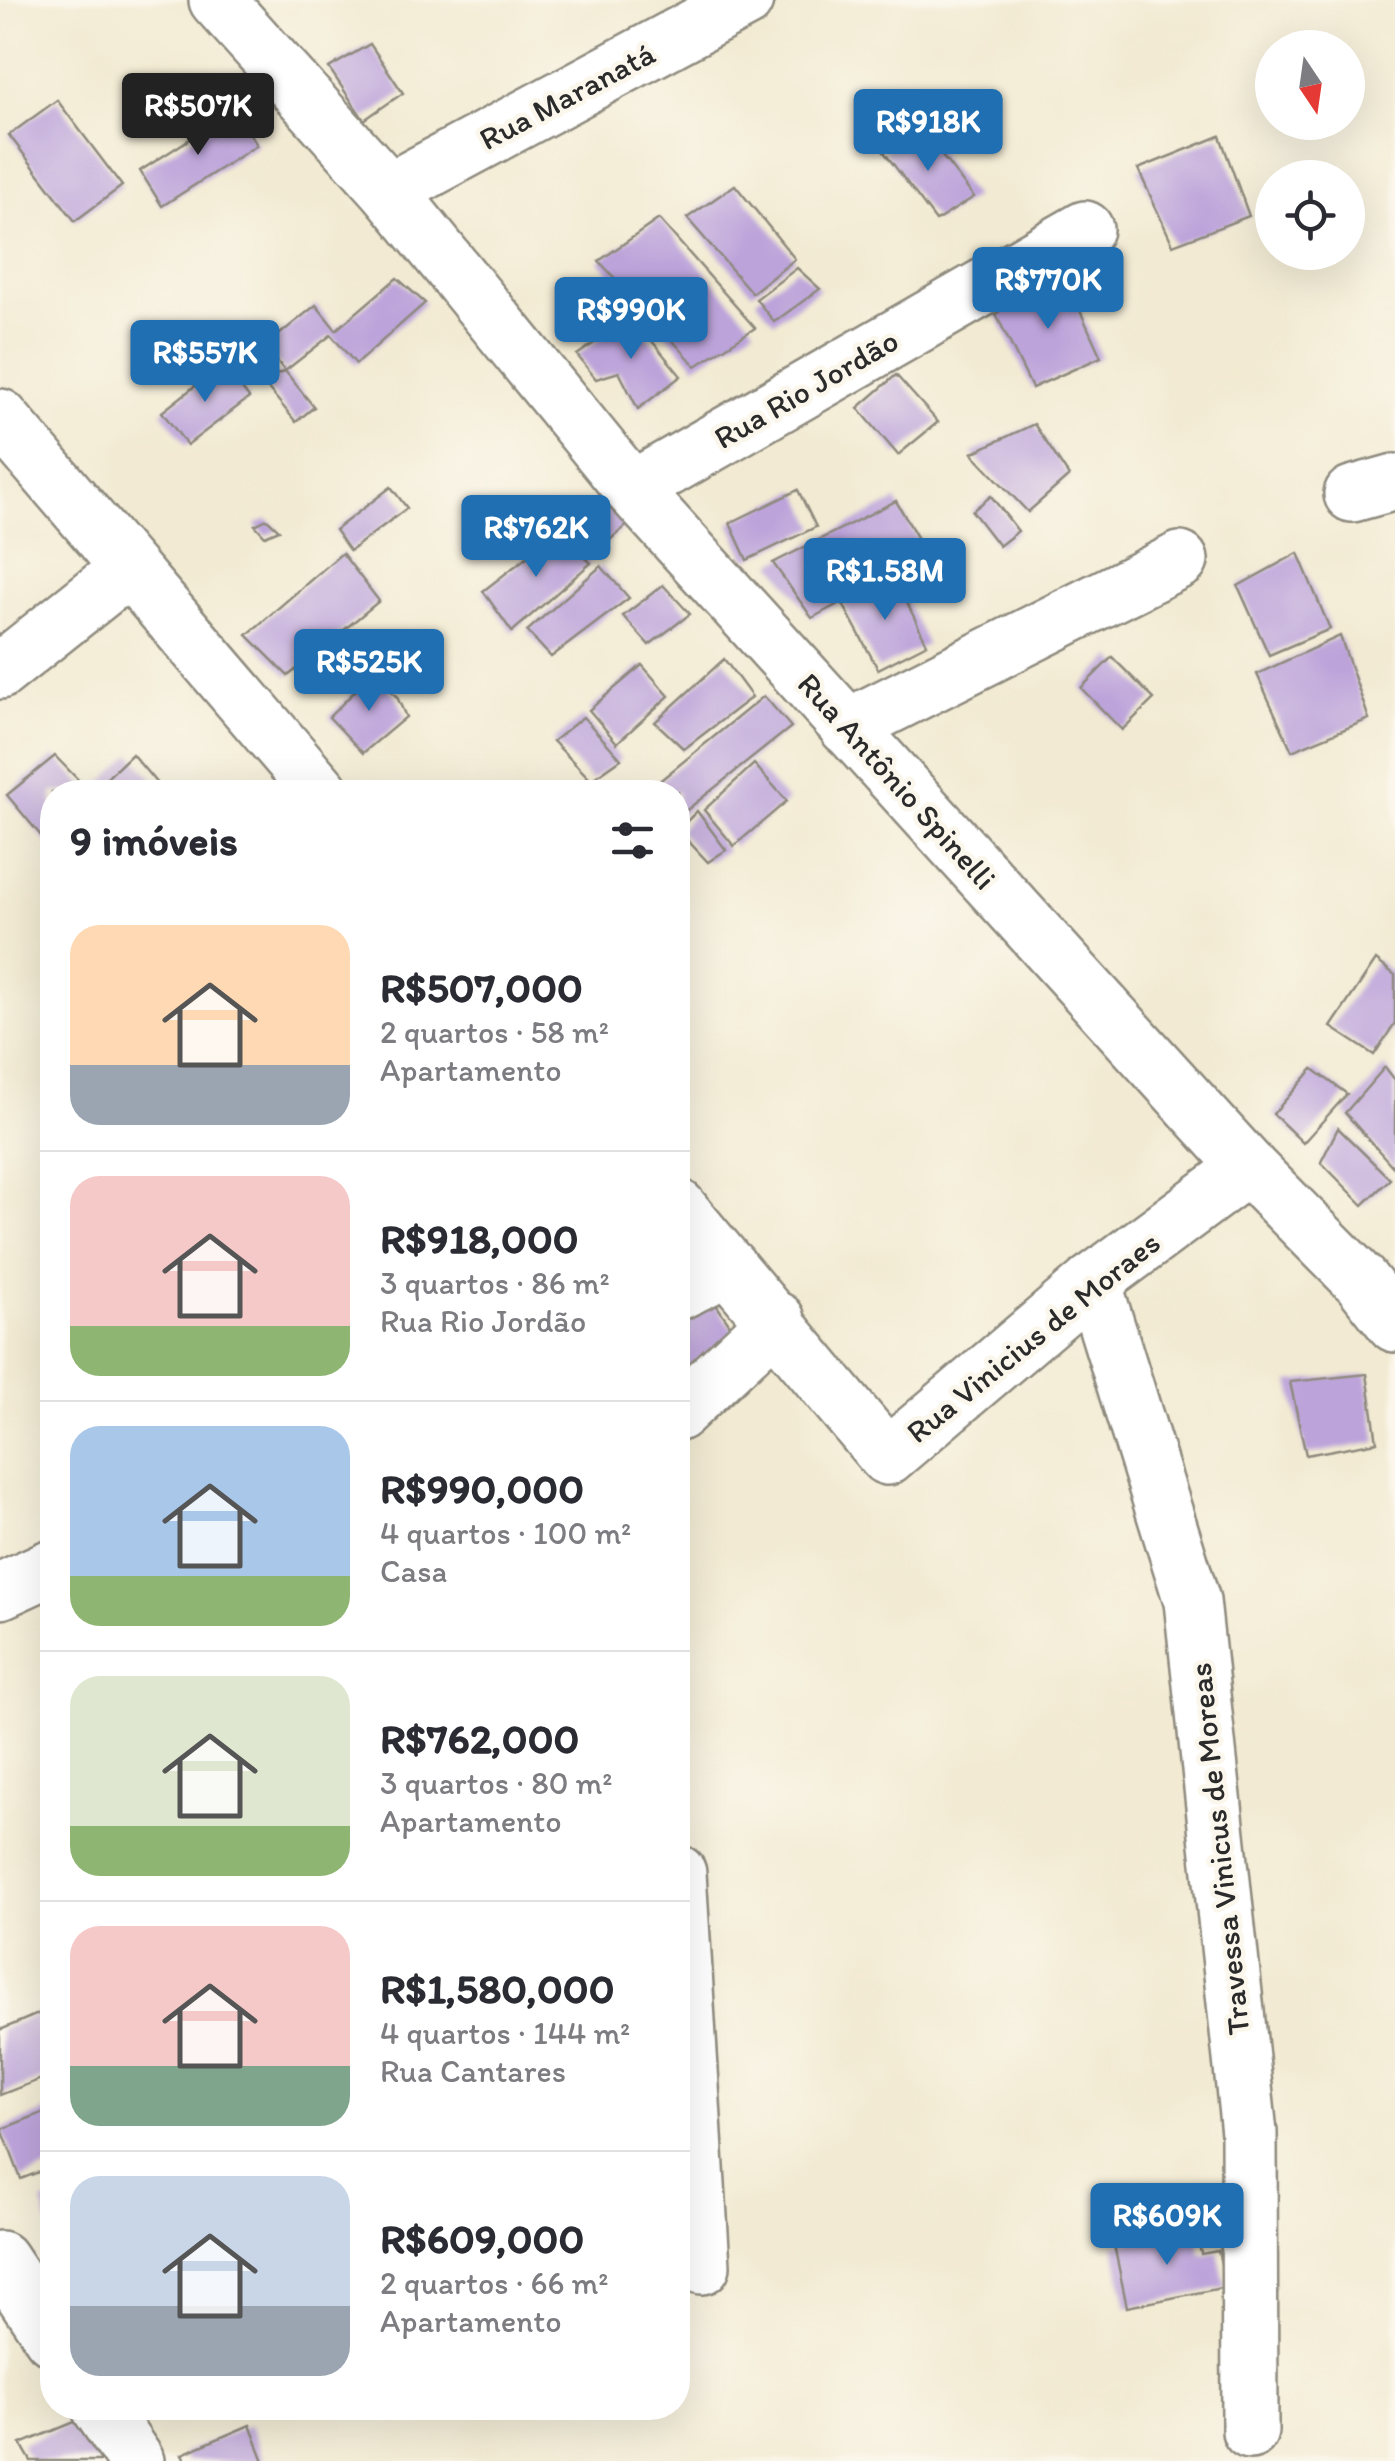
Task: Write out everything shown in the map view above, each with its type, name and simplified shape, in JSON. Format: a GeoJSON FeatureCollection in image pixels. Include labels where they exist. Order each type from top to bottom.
{"type":"FeatureCollection","features":[{"type":"Feature","properties":{"kind":"street","name":"Rua Antônio Spinelli"},"geometry":{"type":"LineString","coordinates":[[217,0],[389,191],[632,490],[1248,1166],[1378,1268],[1395,1324]]}},
{"type":"Feature","properties":{"kind":"street","name":"Rua Maranatá"},"geometry":{"type":"LineString","coordinates":[[389,191],[745,0]]}},
{"type":"Feature","properties":{"kind":"street","name":"Rua Rio Jordão"},"geometry":{"type":"LineString","coordinates":[[632,490],[1085,229]]}},
{"type":"Feature","properties":{"kind":"street"},"geometry":{"type":"LineString","coordinates":[[0,417],[310,780]]}},
{"type":"Feature","properties":{"kind":"street"},"geometry":{"type":"LineString","coordinates":[[847,727],[1180,560]]}},
{"type":"Feature","properties":{"kind":"street"},"geometry":{"type":"LineString","coordinates":[[0,671],[128,569]]}},
{"type":"Feature","properties":{"kind":"street","name":"Rua Vinicius de Moraes"},"geometry":{"type":"LineString","coordinates":[[690,1221],[888,1457],[1093,1282],[1248,1166]]}},
{"type":"Feature","properties":{"kind":"street"},"geometry":{"type":"LineString","coordinates":[[690,1286],[729,1266]]}},
{"type":"Feature","properties":{"kind":"street","name":"Travessa Vinicus de Moreas"},"geometry":{"type":"LineString","coordinates":[[1093,1282],[1192,1602],[1249,2133],[1250,2430]]}},
{"type":"Feature","properties":{"kind":"street"},"geometry":{"type":"LineString","coordinates":[[690,1403],[777,1320]]}},
{"type":"Feature","properties":{"kind":"street"},"geometry":{"type":"LineString","coordinates":[[0,1591],[40,1572]]}},
{"type":"Feature","properties":{"kind":"street"},"geometry":{"type":"LineString","coordinates":[[690,2070],[702,2266]]}},
{"type":"Feature","properties":{"kind":"street"},"geometry":{"type":"LineString","coordinates":[[0,2259],[40,2319]]}},
{"type":"Feature","properties":{"kind":"street"},"geometry":{"type":"LineString","coordinates":[[108,2420],[136,2461]]}},
{"type":"Feature","properties":{"kind":"building"},"geometry":{"type":"Polygon","coordinates":[[[370,44],[403,93],[364,120],[329,68],[370,44]]]}},
{"type":"Feature","properties":{"kind":"building"},"geometry":{"type":"Polygon","coordinates":[[[57,100],[122,186],[75,221],[9,135],[57,100]]]}},
{"type":"Feature","properties":{"kind":"building"},"geometry":{"type":"Polygon","coordinates":[[[235,110],[257,145],[162,206],[140,171],[235,110]]]}},
{"type":"Feature","properties":{"kind":"building"},"geometry":{"type":"Polygon","coordinates":[[[917,124],[974,197],[936,221],[884,152],[917,124]]]}},
{"type":"Feature","properties":{"kind":"building"},"geometry":{"type":"Polygon","coordinates":[[[1220,136],[1249,216],[1173,245],[1138,169],[1220,136]]]}},
{"type":"Feature","properties":{"kind":"building"},"geometry":{"type":"Polygon","coordinates":[[[735,185],[795,259],[752,293],[687,218],[735,185]]]}},
{"type":"Feature","properties":{"kind":"building"},"geometry":{"type":"Polygon","coordinates":[[[659,219],[755,328],[696,366],[599,261],[659,219]]]}},
{"type":"Feature","properties":{"kind":"building"},"geometry":{"type":"Polygon","coordinates":[[[797,268],[820,289],[774,322],[756,299],[797,268]]]}},
{"type":"Feature","properties":{"kind":"building"},"geometry":{"type":"Polygon","coordinates":[[[1063,273],[1101,357],[1032,388],[994,310],[1063,273]]]}},
{"type":"Feature","properties":{"kind":"building"},"geometry":{"type":"Polygon","coordinates":[[[397,278],[425,303],[356,364],[331,335],[285,371],[265,346],[316,305],[336,330],[397,278]]]}},
{"type":"Feature","properties":{"kind":"building"},"geometry":{"type":"Polygon","coordinates":[[[632,317],[681,376],[638,409],[619,372],[596,379],[577,355],[632,317]]]}},
{"type":"Feature","properties":{"kind":"building"},"geometry":{"type":"Polygon","coordinates":[[[223,364],[249,398],[187,445],[162,412],[223,364]]]}},
{"type":"Feature","properties":{"kind":"building"},"geometry":{"type":"Polygon","coordinates":[[[285,371],[314,407],[296,422],[262,381],[285,371]]]}},
{"type":"Feature","properties":{"kind":"building"},"geometry":{"type":"Polygon","coordinates":[[[896,375],[938,422],[898,455],[858,408],[896,375]]]}},
{"type":"Feature","properties":{"kind":"building"},"geometry":{"type":"Polygon","coordinates":[[[1034,424],[1069,476],[1028,512],[972,453],[1034,424]]]}},
{"type":"Feature","properties":{"kind":"building"},"geometry":{"type":"Polygon","coordinates":[[[391,487],[407,508],[350,551],[335,530],[391,487]]]}},
{"type":"Feature","properties":{"kind":"building"},"geometry":{"type":"Polygon","coordinates":[[[798,490],[816,527],[747,560],[730,523],[798,490]]]}},
{"type":"Feature","properties":{"kind":"building"},"geometry":{"type":"Polygon","coordinates":[[[614,492],[637,517],[605,544],[583,518],[614,492]]]}},
{"type":"Feature","properties":{"kind":"building"},"geometry":{"type":"Polygon","coordinates":[[[991,496],[1018,531],[999,546],[972,511],[991,496]]]}},
{"type":"Feature","properties":{"kind":"building"},"geometry":{"type":"Polygon","coordinates":[[[896,501],[928,556],[812,618],[773,563],[896,501]]]}},
{"type":"Feature","properties":{"kind":"building"},"geometry":{"type":"Polygon","coordinates":[[[267,519],[279,530],[265,536],[255,525],[267,519]]]}},
{"type":"Feature","properties":{"kind":"building"},"geometry":{"type":"Polygon","coordinates":[[[559,532],[591,563],[512,632],[483,591],[559,532]]]}},
{"type":"Feature","properties":{"kind":"building"},"geometry":{"type":"Polygon","coordinates":[[[342,553],[379,601],[288,676],[247,635],[342,553]]]}},
{"type":"Feature","properties":{"kind":"building"},"geometry":{"type":"Polygon","coordinates":[[[1298,553],[1330,629],[1269,655],[1238,586],[1298,553]]]}},
{"type":"Feature","properties":{"kind":"building"},"geometry":{"type":"Polygon","coordinates":[[[601,566],[629,598],[551,657],[527,631],[601,566]]]}},
{"type":"Feature","properties":{"kind":"building"},"geometry":{"type":"Polygon","coordinates":[[[894,576],[927,644],[878,669],[843,604],[894,576]]]}},
{"type":"Feature","properties":{"kind":"building"},"geometry":{"type":"Polygon","coordinates":[[[663,585],[690,614],[649,645],[623,616],[663,585]]]}},
{"type":"Feature","properties":{"kind":"building"},"geometry":{"type":"Polygon","coordinates":[[[1340,636],[1369,719],[1292,751],[1257,674],[1340,636]]]}},
{"type":"Feature","properties":{"kind":"building"},"geometry":{"type":"Polygon","coordinates":[[[1112,657],[1154,699],[1122,730],[1081,688],[1112,657]]]}},
{"type":"Feature","properties":{"kind":"building"},"geometry":{"type":"Polygon","coordinates":[[[724,659],[752,697],[684,749],[655,722],[724,659]]]}},
{"type":"Feature","properties":{"kind":"building"},"geometry":{"type":"Polygon","coordinates":[[[642,665],[669,696],[617,743],[589,710],[642,665]]]}},
{"type":"Feature","properties":{"kind":"building"},"geometry":{"type":"Polygon","coordinates":[[[373,673],[397,697],[406,717],[363,753],[329,717],[373,673]]]}},
{"type":"Feature","properties":{"kind":"building"},"geometry":{"type":"Polygon","coordinates":[[[764,696],[791,727],[690,807],[690,780],[661,780],[764,696]]]}},
{"type":"Feature","properties":{"kind":"building"},"geometry":{"type":"Polygon","coordinates":[[[583,717],[621,759],[591,780],[553,741],[583,717]]]}},
{"type":"Feature","properties":{"kind":"building"},"geometry":{"type":"Polygon","coordinates":[[[132,754],[154,780],[105,780],[132,754]]]}},
{"type":"Feature","properties":{"kind":"building"},"geometry":{"type":"Polygon","coordinates":[[[55,756],[78,780],[40,780],[40,835],[7,795],[55,756]]]}},
{"type":"Feature","properties":{"kind":"building"},"geometry":{"type":"Polygon","coordinates":[[[754,764],[787,801],[734,846],[704,810],[754,764]]]}},
{"type":"Feature","properties":{"kind":"building"},"geometry":{"type":"Polygon","coordinates":[[[697,811],[726,850],[708,862],[690,843],[690,818],[697,811]]]}},
{"type":"Feature","properties":{"kind":"building"},"geometry":{"type":"Polygon","coordinates":[[[1376,960],[1395,975],[1395,1023],[1374,1055],[1331,1027],[1376,960]]]}},
{"type":"Feature","properties":{"kind":"building"},"geometry":{"type":"Polygon","coordinates":[[[1385,1067],[1395,1080],[1395,1169],[1345,1113],[1385,1067]]]}},
{"type":"Feature","properties":{"kind":"building"},"geometry":{"type":"Polygon","coordinates":[[[1313,1069],[1347,1094],[1303,1143],[1273,1114],[1313,1069]]]}},
{"type":"Feature","properties":{"kind":"building"},"geometry":{"type":"Polygon","coordinates":[[[1338,1128],[1390,1179],[1363,1205],[1321,1162],[1338,1128]]]}},
{"type":"Feature","properties":{"kind":"building"},"geometry":{"type":"Polygon","coordinates":[[[708,1293],[735,1332],[690,1366],[690,1299],[708,1293]]]}},
{"type":"Feature","properties":{"kind":"building"},"geometry":{"type":"Polygon","coordinates":[[[1367,1374],[1377,1442],[1306,1455],[1290,1382],[1367,1374]]]}},
{"type":"Feature","properties":{"kind":"building"},"geometry":{"type":"Polygon","coordinates":[[[40,2013],[40,2080],[0,2095],[0,2030],[40,2013]]]}},
{"type":"Feature","properties":{"kind":"building"},"geometry":{"type":"Polygon","coordinates":[[[40,2114],[40,2172],[21,2179],[2,2129],[40,2114]]]}},
{"type":"Feature","properties":{"kind":"building"},"geometry":{"type":"Polygon","coordinates":[[[1196,2228],[1201,2254],[1218,2251],[1226,2287],[1127,2307],[1114,2245],[1196,2228]]]}},
{"type":"Feature","properties":{"kind":"building"},"geometry":{"type":"Polygon","coordinates":[[[79,2420],[96,2420],[112,2461],[31,2461],[21,2444],[79,2420]]]}},
{"type":"Feature","properties":{"kind":"building"},"geometry":{"type":"Polygon","coordinates":[[[250,2425],[264,2461],[186,2461],[182,2454],[250,2425]]]}}]}
